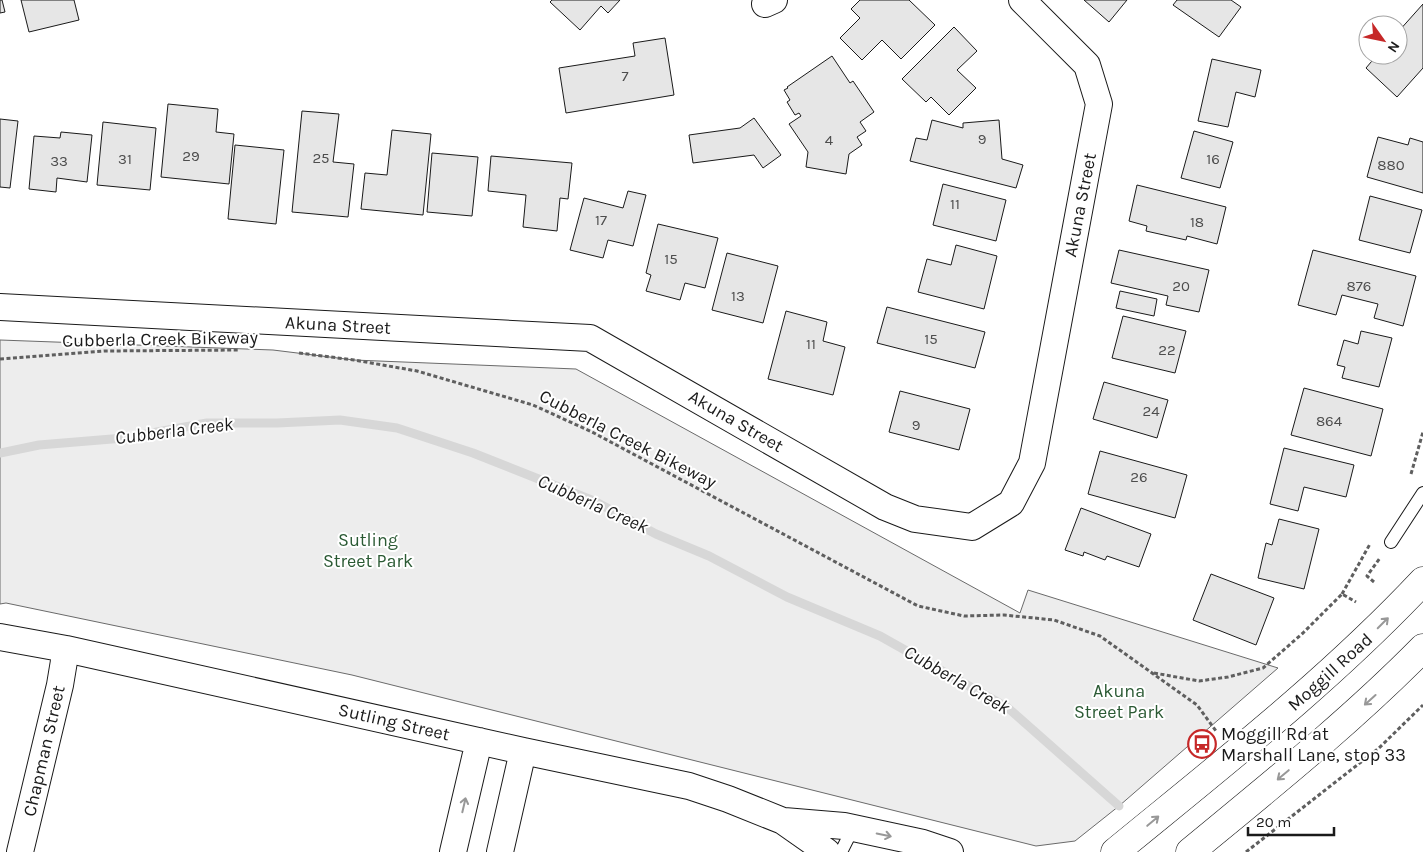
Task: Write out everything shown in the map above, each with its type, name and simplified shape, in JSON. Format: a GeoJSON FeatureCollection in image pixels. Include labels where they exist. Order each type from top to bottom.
{"type":"FeatureCollection","features":[{"type":"Feature","properties":{"kind":"highway","name":"Moggill Road"},"geometry":{"type":"LineString","coordinates":[[1115,852],[1303,697],[1369,637],[1423,581]]}},
{"type":"Feature","properties":{"kind":"highway"},"geometry":{"type":"LineString","coordinates":[[1190,852],[1321,744],[1417,661]]}},
{"type":"Feature","properties":{"kind":"street","name":"Akuna Street"},"geometry":{"type":"LineString","coordinates":[[0,308],[590,338],[885,507],[915,519],[972,527],[1011,502],[1032,462],[1099,104],[1087,65],[1022,0]]}},
{"type":"Feature","properties":{"kind":"street","name":"Sutling Street"},"geometry":{"type":"LineString","coordinates":[[0,637],[66,649],[689,786],[783,821],[827,852]]}},
{"type":"Feature","properties":{"kind":"street","name":"Chapman Street"},"geometry":{"type":"LineString","coordinates":[[20,852],[60,685],[66,649]]}},
{"type":"Feature","properties":{"kind":"street"},"geometry":{"type":"LineString","coordinates":[[453,852],[479,741]]}},
{"type":"Feature","properties":{"kind":"street"},"geometry":{"type":"LineString","coordinates":[[500,852],[523,751]]}},
{"type":"Feature","properties":{"kind":"street","name":"Sutling Street"},"geometry":{"type":"LineString","coordinates":[[783,821],[853,828],[950,852]]}},
{"type":"Feature","properties":{"kind":"lane"},"geometry":{"type":"LineString","coordinates":[[1391,542],[1423,493]]}},
{"type":"Feature","properties":{"kind":"lane"},"geometry":{"type":"LineString","coordinates":[[841,852],[853,828]]}},
{"type":"Feature","properties":{"kind":"path","name":"Cubberla Creek Bikeway"},"geometry":{"type":"LineString","coordinates":[[0,359],[105,352],[243,350]]}},
{"type":"Feature","properties":{"kind":"path","name":"Cubberla Creek Bikeway"},"geometry":{"type":"LineString","coordinates":[[291,352],[417,371],[533,405],[592,432],[918,606],[964,616],[1004,615],[1054,620],[1100,636],[1197,705],[1216,731]]}},
{"type":"Feature","properties":{"kind":"path"},"geometry":{"type":"LineString","coordinates":[[1374,582],[1367,576],[1391,542]]}},
{"type":"Feature","properties":{"kind":"path"},"geometry":{"type":"LineString","coordinates":[[1151,673],[1199,681],[1228,677],[1263,668],[1303,633],[1342,594],[1356,602]]}},
{"type":"Feature","properties":{"kind":"path"},"geometry":{"type":"LineString","coordinates":[[1246,852],[1379,748],[1423,705]]}},
{"type":"Feature","properties":{"kind":"green space","name":"Sutling Street Park"},"geometry":{"type":"Polygon","coordinates":[[[0,340],[273,350],[354,360],[576,369],[1020,613],[1028,590],[1278,668],[1119,806],[1075,841],[1036,846],[352,675],[6,603],[0,604],[0,340]]]}},
{"type":"Feature","properties":{"kind":"building"},"geometry":{"type":"Polygon","coordinates":[[[0,0],[2,0],[5,12],[0,13],[0,0]]]}},
{"type":"Feature","properties":{"kind":"building"},"geometry":{"type":"Polygon","coordinates":[[[21,0],[74,0],[79,20],[29,32],[21,0]]]}},
{"type":"Feature","properties":{"kind":"building"},"geometry":{"type":"Polygon","coordinates":[[[552,0],[620,0],[608,13],[601,6],[580,30],[550,2],[552,0]]]}},
{"type":"Feature","properties":{"kind":"building"},"geometry":{"type":"Polygon","coordinates":[[[860,0],[909,0],[935,25],[901,59],[882,40],[862,60],[840,38],[860,18],[851,9],[860,0]]]}},
{"type":"Feature","properties":{"kind":"building"},"geometry":{"type":"Polygon","coordinates":[[[1084,0],[1127,0],[1109,22],[1084,0]]]}},
{"type":"Feature","properties":{"kind":"building"},"geometry":{"type":"Polygon","coordinates":[[[1177,0],[1231,0],[1241,7],[1219,37],[1173,5],[1177,0]]]}},
{"type":"Feature","properties":{"kind":"building"},"geometry":{"type":"Polygon","coordinates":[[[1423,4],[1423,68],[1397,97],[1366,68],[1369,65],[1408,65],[1408,21],[1423,4]]]}},
{"type":"Feature","properties":{"kind":"building"},"geometry":{"type":"Polygon","coordinates":[[[954,27],[977,51],[957,70],[976,88],[949,115],[931,97],[926,102],[902,79],[954,27]]]}},
{"type":"Feature","properties":{"kind":"building"},"geometry":{"type":"Polygon","coordinates":[[[665,38],[674,95],[566,113],[559,68],[635,56],[633,43],[665,38]]]}},
{"type":"Feature","properties":{"kind":"building"},"geometry":{"type":"Polygon","coordinates":[[[832,56],[850,83],[853,81],[874,112],[860,122],[866,131],[857,137],[862,145],[849,154],[846,174],[806,167],[808,152],[789,124],[801,116],[799,113],[795,115],[787,102],[790,100],[784,90],[832,56]]]}},
{"type":"Feature","properties":{"kind":"building"},"geometry":{"type":"Polygon","coordinates":[[[1212,59],[1261,70],[1255,97],[1236,92],[1228,127],[1198,121],[1212,59]]]}},
{"type":"Feature","properties":{"kind":"building"},"geometry":{"type":"Polygon","coordinates":[[[168,104],[218,109],[216,132],[234,134],[229,184],[161,177],[168,104]]]}},
{"type":"Feature","properties":{"kind":"building"},"geometry":{"type":"Polygon","coordinates":[[[302,111],[339,114],[333,162],[354,164],[348,217],[292,212],[302,111]]]}},
{"type":"Feature","properties":{"kind":"building"},"geometry":{"type":"Polygon","coordinates":[[[754,118],[781,155],[763,168],[754,155],[693,163],[689,135],[740,128],[754,118]]]}},
{"type":"Feature","properties":{"kind":"building"},"geometry":{"type":"Polygon","coordinates":[[[0,119],[18,121],[10,188],[0,187],[0,119]]]}},
{"type":"Feature","properties":{"kind":"building"},"geometry":{"type":"Polygon","coordinates":[[[932,120],[963,128],[963,123],[999,120],[1002,159],[1023,165],[1016,188],[910,161],[916,138],[927,140],[932,120]]]}},
{"type":"Feature","properties":{"kind":"building"},"geometry":{"type":"Polygon","coordinates":[[[103,122],[156,128],[150,190],[97,185],[103,122]]]}},
{"type":"Feature","properties":{"kind":"building"},"geometry":{"type":"Polygon","coordinates":[[[392,130],[431,134],[423,215],[361,209],[365,173],[387,175],[392,130]]]}},
{"type":"Feature","properties":{"kind":"building"},"geometry":{"type":"Polygon","coordinates":[[[1194,131],[1233,142],[1220,188],[1181,178],[1194,131]]]}},
{"type":"Feature","properties":{"kind":"building"},"geometry":{"type":"Polygon","coordinates":[[[61,132],[92,135],[87,182],[57,178],[56,192],[29,189],[34,136],[60,138],[61,132]]]}},
{"type":"Feature","properties":{"kind":"building"},"geometry":{"type":"Polygon","coordinates":[[[1378,137],[1408,145],[1410,138],[1423,142],[1423,193],[1367,177],[1378,137]]]}},
{"type":"Feature","properties":{"kind":"building"},"geometry":{"type":"Polygon","coordinates":[[[235,145],[284,150],[276,224],[228,219],[235,145]]]}},
{"type":"Feature","properties":{"kind":"building"},"geometry":{"type":"Polygon","coordinates":[[[432,153],[478,157],[472,216],[427,212],[432,153]]]}},
{"type":"Feature","properties":{"kind":"building"},"geometry":{"type":"Polygon","coordinates":[[[491,156],[572,163],[568,199],[560,198],[557,231],[523,227],[526,195],[488,191],[491,156]]]}},
{"type":"Feature","properties":{"kind":"building"},"geometry":{"type":"Polygon","coordinates":[[[943,184],[1006,200],[996,241],[933,225],[943,184]]]}},
{"type":"Feature","properties":{"kind":"building"},"geometry":{"type":"Polygon","coordinates":[[[1137,185],[1226,207],[1217,244],[1187,236],[1186,240],[1146,231],[1147,226],[1129,221],[1137,185]]]}},
{"type":"Feature","properties":{"kind":"building"},"geometry":{"type":"Polygon","coordinates":[[[628,191],[646,195],[633,246],[608,240],[603,258],[570,250],[584,198],[623,208],[628,191]]]}},
{"type":"Feature","properties":{"kind":"building"},"geometry":{"type":"Polygon","coordinates":[[[1370,196],[1422,210],[1410,253],[1359,240],[1370,196]]]}},
{"type":"Feature","properties":{"kind":"building"},"geometry":{"type":"Polygon","coordinates":[[[658,224],[718,238],[705,288],[685,283],[680,300],[646,291],[651,275],[646,273],[658,224]]]}},
{"type":"Feature","properties":{"kind":"building"},"geometry":{"type":"Polygon","coordinates":[[[956,245],[997,256],[984,309],[918,292],[927,259],[951,265],[956,245]]]}},
{"type":"Feature","properties":{"kind":"building"},"geometry":{"type":"Polygon","coordinates":[[[1119,250],[1209,270],[1199,312],[1166,305],[1168,296],[1111,283],[1119,250]]]}},
{"type":"Feature","properties":{"kind":"building"},"geometry":{"type":"Polygon","coordinates":[[[1313,250],[1416,276],[1403,326],[1374,318],[1378,304],[1342,295],[1336,315],[1298,305],[1313,250]]]}},
{"type":"Feature","properties":{"kind":"building"},"geometry":{"type":"Polygon","coordinates":[[[727,253],[778,266],[763,323],[712,310],[727,253]]]}},
{"type":"Feature","properties":{"kind":"building"},"geometry":{"type":"Polygon","coordinates":[[[1120,291],[1157,299],[1154,316],[1116,308],[1120,291]]]}},
{"type":"Feature","properties":{"kind":"building"},"geometry":{"type":"Polygon","coordinates":[[[887,307],[985,332],[975,368],[877,343],[887,307]]]}},
{"type":"Feature","properties":{"kind":"building"},"geometry":{"type":"Polygon","coordinates":[[[786,311],[827,322],[823,341],[845,347],[833,395],[768,379],[786,311]]]}},
{"type":"Feature","properties":{"kind":"building"},"geometry":{"type":"Polygon","coordinates":[[[1123,316],[1186,331],[1175,373],[1112,358],[1123,316]]]}},
{"type":"Feature","properties":{"kind":"building"},"geometry":{"type":"Polygon","coordinates":[[[1361,331],[1392,338],[1379,387],[1342,378],[1345,367],[1337,365],[1344,340],[1358,344],[1361,331]]]}},
{"type":"Feature","properties":{"kind":"building"},"geometry":{"type":"Polygon","coordinates":[[[1104,382],[1168,400],[1157,438],[1093,419],[1104,382]]]}},
{"type":"Feature","properties":{"kind":"building"},"geometry":{"type":"Polygon","coordinates":[[[1304,388],[1383,409],[1371,456],[1291,435],[1304,388]]]}},
{"type":"Feature","properties":{"kind":"building"},"geometry":{"type":"Polygon","coordinates":[[[900,391],[970,409],[959,450],[889,432],[900,391]]]}},
{"type":"Feature","properties":{"kind":"building"},"geometry":{"type":"Polygon","coordinates":[[[1284,448],[1354,465],[1346,497],[1304,487],[1298,511],[1270,504],[1284,448]]]}},
{"type":"Feature","properties":{"kind":"building"},"geometry":{"type":"Polygon","coordinates":[[[1100,451],[1187,475],[1175,518],[1088,494],[1100,451]]]}},
{"type":"Feature","properties":{"kind":"building"},"geometry":{"type":"Polygon","coordinates":[[[1081,508],[1151,534],[1139,567],[1107,556],[1105,560],[1084,552],[1083,556],[1065,550],[1081,508]]]}},
{"type":"Feature","properties":{"kind":"building"},"geometry":{"type":"Polygon","coordinates":[[[1279,519],[1319,529],[1304,589],[1258,578],[1266,543],[1272,545],[1279,519]]]}},
{"type":"Feature","properties":{"kind":"building"},"geometry":{"type":"Polygon","coordinates":[[[1211,574],[1274,598],[1256,645],[1193,620],[1211,574]]]}},
{"type":"Feature","properties":{"kind":"waterway","name":"Cubberla Creek"},"geometry":{"type":"LineString","coordinates":[[0,453],[39,445],[124,438],[207,423],[277,423],[340,420],[397,428],[473,453],[594,501],[656,534],[709,556],[787,597],[880,636],[1008,708],[1119,806]]}},
{"type":"Feature","properties":{"kind":"place","name":"Moggill Rd at Marshall Lane, stop 33"},"geometry":{"type":"Point","coordinates":[1202,744]}},
{"type":"Feature","properties":{"kind":"park label","name":"Akuna Street Park"},"geometry":{"type":"Point","coordinates":[1119,701]}}]}
